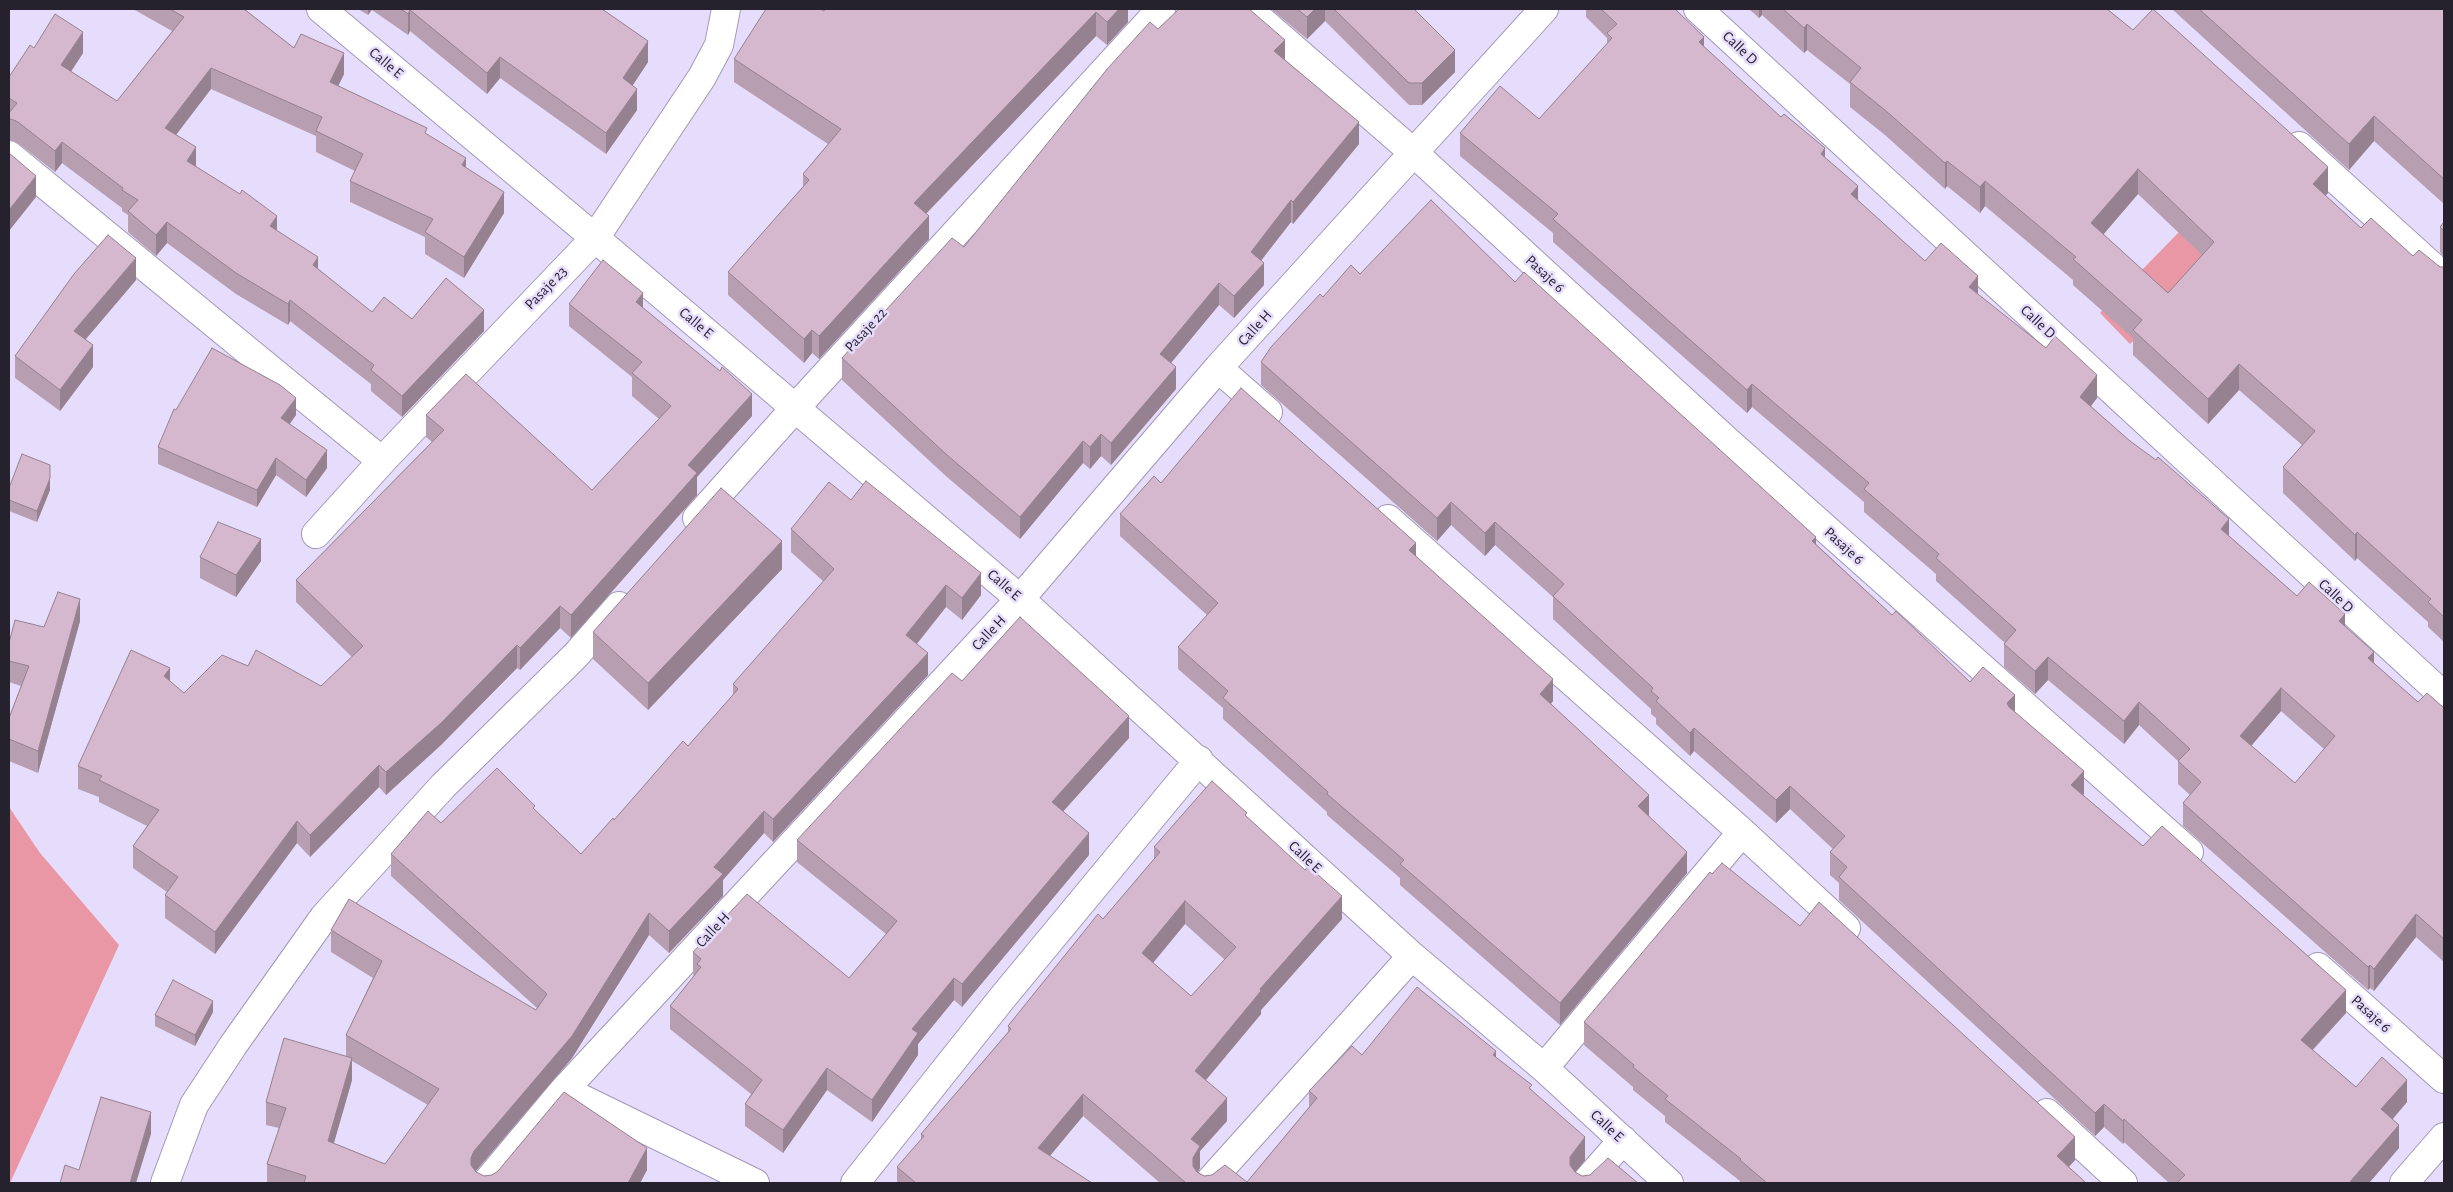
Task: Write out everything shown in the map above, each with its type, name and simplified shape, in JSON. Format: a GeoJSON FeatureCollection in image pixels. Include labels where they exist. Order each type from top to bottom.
{"type":"FeatureCollection","features":[{"type":"Feature","properties":{"kind":"street","name":"Calle E"},"geometry":{"type":"LineString","coordinates":[[321,9],[796,407],[1020,599],[1412,956],[1544,1068],[1669,1183]]}},
{"type":"Feature","properties":{"kind":"street","name":"Pasaje 23"},"geometry":{"type":"LineString","coordinates":[[316,534],[382,461],[595,238],[702,77],[718,45],[726,9]]}},
{"type":"Feature","properties":{"kind":"street","name":"Pasaje 22"},"geometry":{"type":"LineString","coordinates":[[679,538],[796,407],[1161,9]]}},
{"type":"Feature","properties":{"kind":"street","name":"Pasaje 6"},"geometry":{"type":"LineString","coordinates":[[1248,9],[1414,153],[1725,440],[2208,869]]}},
{"type":"Feature","properties":{"kind":"street","name":"Calle H"},"geometry":{"type":"LineString","coordinates":[[486,1183],[564,1090],[1020,599],[1218,368],[1544,9]]}},
{"type":"Feature","properties":{"kind":"street","name":"Calle D"},"geometry":{"type":"LineString","coordinates":[[1698,9],[2444,696]]}},
{"type":"Feature","properties":{"kind":"street"},"geometry":{"type":"LineString","coordinates":[[2281,129],[2444,277]]}},
{"type":"Feature","properties":{"kind":"street"},"geometry":{"type":"LineString","coordinates":[[9,155],[382,461]]}},
{"type":"Feature","properties":{"kind":"street"},"geometry":{"type":"LineString","coordinates":[[1218,368],[1286,428]]}},
{"type":"Feature","properties":{"kind":"street"},"geometry":{"type":"LineString","coordinates":[[1368,501],[1742,832],[1867,947]]}},
{"type":"Feature","properties":{"kind":"street"},"geometry":{"type":"LineString","coordinates":[[165,1183],[194,1106],[234,1044],[324,917],[443,786],[576,655],[634,589]]}},
{"type":"Feature","properties":{"kind":"street"},"geometry":{"type":"LineString","coordinates":[[855,1183],[1003,997],[1199,760]]}},
{"type":"Feature","properties":{"kind":"street"},"geometry":{"type":"LineString","coordinates":[[1544,1068],[1742,832]]}},
{"type":"Feature","properties":{"kind":"street","name":"Pasaje 6"},"geometry":{"type":"LineString","coordinates":[[2297,948],[2444,1079]]}},
{"type":"Feature","properties":{"kind":"street"},"geometry":{"type":"LineString","coordinates":[[1208,1183],[1412,956]]}},
{"type":"Feature","properties":{"kind":"street"},"geometry":{"type":"LineString","coordinates":[[564,1090],[755,1183]]}},
{"type":"Feature","properties":{"kind":"street"},"geometry":{"type":"LineString","coordinates":[[2028,1096],[2123,1183]]}},
{"type":"Feature","properties":{"kind":"street"},"geometry":{"type":"LineString","coordinates":[[2404,1183],[2444,1137]]}},
{"type":"Feature","properties":{"kind":"street"},"geometry":{"type":"LineString","coordinates":[[1584,1183],[1622,1140]]}},
{"type":"Feature","properties":{"kind":"shaded area"},"geometry":{"type":"Polygon","coordinates":[[[2179,232],[2211,263],[2130,344],[2100,313],[2179,232]]]}},
{"type":"Feature","properties":{"kind":"shaded area"},"geometry":{"type":"Polygon","coordinates":[[[9,807],[40,853],[119,945],[10,1183],[9,807]]]}},
{"type":"Feature","properties":{"kind":"building"},"geometry":{"type":"Polygon","coordinates":[[[170,9],[244,9],[294,48],[301,34],[344,53],[330,82],[427,128],[425,133],[466,158],[462,165],[504,192],[464,257],[425,232],[433,219],[350,181],[363,154],[316,131],[322,117],[211,68],[165,128],[196,147],[187,161],[240,194],[242,190],[277,216],[270,226],[318,257],[313,265],[372,312],[384,297],[412,319],[446,278],[484,310],[402,396],[371,370],[374,365],[290,300],[288,304],[236,273],[167,222],[156,235],[128,211],[138,200],[122,190],[123,188],[62,142],[55,151],[18,122],[9,119],[9,113],[17,103],[9,98],[9,77],[30,45],[34,48],[55,14],[83,32],[61,65],[117,101],[184,17],[170,9]]]}},
{"type":"Feature","properties":{"kind":"building"},"geometry":{"type":"Polygon","coordinates":[[[401,9],[602,9],[648,41],[623,78],[637,89],[606,133],[500,57],[487,73],[410,10],[408,14],[401,9]]]}},
{"type":"Feature","properties":{"kind":"building"},"geometry":{"type":"Polygon","coordinates":[[[766,9],[820,9],[824,11],[825,9],[1119,9],[1107,22],[1096,12],[914,203],[929,216],[819,336],[812,330],[804,339],[728,272],[809,180],[803,174],[841,129],[734,59],[766,9]]]}},
{"type":"Feature","properties":{"kind":"building"},"geometry":{"type":"Polygon","coordinates":[[[1179,9],[1249,9],[1285,40],[1274,51],[1359,122],[1293,202],[1291,200],[1251,252],[1264,263],[1234,296],[1219,283],[1160,354],[1176,367],[1111,443],[1101,434],[1090,447],[1083,441],[1020,517],[947,455],[842,358],[952,238],[964,247],[1108,68],[1150,22],[1158,29],[1179,9]]]}},
{"type":"Feature","properties":{"kind":"building"},"geometry":{"type":"Polygon","coordinates":[[[1297,9],[1315,9],[1307,17],[1297,9]]]}},
{"type":"Feature","properties":{"kind":"building"},"geometry":{"type":"Polygon","coordinates":[[[1334,9],[1414,9],[1455,50],[1422,83],[1409,83],[1334,9]]]}},
{"type":"Feature","properties":{"kind":"building"},"geometry":{"type":"Polygon","coordinates":[[[1601,9],[1675,9],[1704,37],[1699,42],[1781,117],[1784,114],[1825,148],[1821,154],[1858,186],[1851,194],[1925,261],[1941,243],[1978,276],[1969,287],[2046,348],[2055,336],[2097,375],[2080,397],[2130,441],[2156,460],[2158,457],[2229,519],[2221,529],[2297,596],[2309,582],[2345,614],[2339,621],[2374,652],[2368,658],[2418,702],[2427,693],[2444,708],[2444,939],[2416,914],[2374,969],[2370,965],[2368,967],[2183,803],[2201,782],[2178,761],[2190,749],[2139,702],[2124,721],[2048,657],[2035,671],[2004,644],[2016,630],[1936,558],[1939,554],[1864,489],[1869,483],[1752,384],[1747,390],[1553,219],[1558,214],[1460,133],[1500,86],[1539,119],[1612,38],[1607,33],[1617,24],[1601,9]],[[2281,688],[2240,736],[2295,783],[2335,736],[2281,688]]]}},
{"type":"Feature","properties":{"kind":"building"},"geometry":{"type":"Polygon","coordinates":[[[1783,9],[2107,9],[2133,30],[2153,9],[2328,167],[2313,184],[2361,228],[2371,218],[2413,256],[2419,250],[2440,267],[2444,267],[2444,617],[2428,602],[2431,599],[2357,532],[2355,535],[2283,467],[2315,431],[2239,364],[2208,399],[2133,330],[2142,320],[2073,259],[2076,257],[1985,181],[1980,187],[1947,161],[1945,163],[1850,82],[1861,68],[1807,24],[1804,28],[1783,9]],[[2138,169],[2091,223],[2168,293],[2214,242],[2138,169]]]}},
{"type":"Feature","properties":{"kind":"building"},"geometry":{"type":"Polygon","coordinates":[[[2199,9],[2444,9],[2444,179],[2374,116],[2349,144],[2199,9]]]}},
{"type":"Feature","properties":{"kind":"building"},"geometry":{"type":"Polygon","coordinates":[[[9,153],[36,176],[9,210],[9,153]]]}},
{"type":"Feature","properties":{"kind":"building"},"geometry":{"type":"Polygon","coordinates":[[[1431,200],[1515,282],[1524,272],[1816,537],[1812,541],[1892,615],[1896,611],[1970,682],[1983,667],[2015,695],[2007,703],[2009,707],[2084,771],[2071,785],[2143,846],[2162,826],[2346,990],[2301,1040],[2356,1087],[2382,1057],[2407,1080],[2381,1109],[2399,1125],[2349,1183],[2177,1183],[2185,1175],[2124,1119],[2123,1121],[2104,1104],[2095,1113],[1839,877],[1847,867],[1830,852],[1845,836],[1790,786],[1776,800],[1694,728],[1690,733],[1656,701],[1659,698],[1651,691],[1653,688],[1553,596],[1564,584],[1495,522],[1485,533],[1451,502],[1437,518],[1261,362],[1271,347],[1320,294],[1323,297],[1351,265],[1360,274],[1431,200]]]}},
{"type":"Feature","properties":{"kind":"building"},"geometry":{"type":"Polygon","coordinates":[[[2444,222],[2444,231],[2440,227],[2444,222]]]}},
{"type":"Feature","properties":{"kind":"building"},"geometry":{"type":"Polygon","coordinates":[[[108,235],[136,258],[74,331],[93,345],[60,390],[15,356],[74,274],[108,235]]]}},
{"type":"Feature","properties":{"kind":"building"},"geometry":{"type":"Polygon","coordinates":[[[603,260],[643,293],[636,302],[720,371],[722,367],[752,394],[688,465],[697,473],[571,615],[560,606],[520,648],[517,645],[441,723],[386,772],[379,765],[310,835],[297,821],[215,932],[165,895],[178,877],[133,846],[159,810],[99,780],[102,776],[78,766],[131,650],[170,668],[164,676],[184,693],[222,655],[248,666],[256,650],[321,686],[363,646],[296,580],[444,430],[426,415],[466,374],[592,490],[671,406],[632,373],[642,362],[569,304],[603,260]]]}},
{"type":"Feature","properties":{"kind":"building"},"geometry":{"type":"Polygon","coordinates":[[[212,348],[280,385],[296,398],[281,418],[327,450],[306,480],[276,458],[257,490],[158,447],[174,409],[176,410],[212,348]]]}},
{"type":"Feature","properties":{"kind":"building"},"geometry":{"type":"Polygon","coordinates":[[[1241,388],[1416,543],[1409,550],[1553,679],[1540,694],[1649,795],[1638,806],[1687,852],[1560,1003],[1400,864],[1404,860],[1327,794],[1328,792],[1223,698],[1228,691],[1178,647],[1218,603],[1120,514],[1154,476],[1161,483],[1241,388]]]}},
{"type":"Feature","properties":{"kind":"building"},"geometry":{"type":"Polygon","coordinates":[[[22,454],[50,465],[50,478],[37,511],[9,500],[9,488],[22,454]]]}},
{"type":"Feature","properties":{"kind":"building"},"geometry":{"type":"Polygon","coordinates":[[[866,481],[981,573],[962,598],[946,585],[906,635],[928,653],[773,819],[764,811],[714,867],[723,874],[669,931],[649,913],[572,1036],[474,1151],[471,1158],[471,1165],[476,1172],[484,1176],[492,1175],[498,1171],[564,1092],[647,1148],[628,1183],[304,1183],[306,1176],[267,1164],[286,1108],[266,1102],[284,1038],[352,1058],[328,1141],[385,1164],[439,1089],[346,1035],[382,961],[331,930],[349,899],[536,1010],[547,994],[391,854],[428,811],[441,823],[497,768],[535,806],[533,808],[581,854],[613,818],[614,820],[683,741],[688,746],[738,689],[733,684],[834,569],[791,529],[829,482],[851,500],[866,481]]]}},
{"type":"Feature","properties":{"kind":"building"},"geometry":{"type":"Polygon","coordinates":[[[721,488],[782,541],[648,683],[593,632],[721,488]]]}},
{"type":"Feature","properties":{"kind":"building"},"geometry":{"type":"Polygon","coordinates":[[[218,522],[261,539],[236,575],[200,557],[218,522]]]}},
{"type":"Feature","properties":{"kind":"building"},"geometry":{"type":"Polygon","coordinates":[[[58,592],[80,599],[38,751],[9,739],[9,718],[29,666],[9,661],[9,643],[15,620],[44,627],[58,592]]]}},
{"type":"Feature","properties":{"kind":"building"},"geometry":{"type":"Polygon","coordinates":[[[1020,617],[1129,716],[1052,802],[1089,833],[962,984],[954,978],[912,1029],[918,1033],[872,1100],[827,1068],[783,1130],[745,1104],[762,1080],[670,1006],[701,967],[697,964],[701,959],[693,952],[747,894],[849,978],[897,921],[797,840],[952,673],[962,681],[1020,617]]]}},
{"type":"Feature","properties":{"kind":"building"},"geometry":{"type":"Polygon","coordinates":[[[1212,781],[1247,813],[1245,815],[1305,870],[1308,866],[1342,896],[1260,989],[1261,991],[1195,1071],[1227,1098],[1191,1139],[1200,1146],[1193,1158],[1193,1166],[1197,1172],[1204,1176],[1212,1175],[1225,1165],[1247,1182],[1317,1098],[1309,1091],[1352,1046],[1362,1055],[1417,987],[1496,1051],[1493,1055],[1532,1085],[1529,1088],[1585,1137],[1570,1157],[1570,1165],[1575,1172],[1582,1176],[1590,1175],[1608,1158],[1638,1183],[1186,1183],[1083,1094],[1038,1148],[1092,1183],[916,1183],[897,1167],[924,1136],[921,1134],[1011,1029],[1008,1026],[1098,914],[1103,919],[1160,852],[1154,847],[1212,781]],[[1185,901],[1142,953],[1191,996],[1236,947],[1185,901]]]}},
{"type":"Feature","properties":{"kind":"building"},"geometry":{"type":"Polygon","coordinates":[[[1722,863],[1800,926],[1819,902],[2075,1137],[2057,1156],[2086,1183],[1767,1183],[1741,1159],[1665,1099],[1668,1096],[1584,1022],[1710,872],[1712,874],[1722,863]]]}},
{"type":"Feature","properties":{"kind":"building"},"geometry":{"type":"Polygon","coordinates":[[[173,980],[213,1001],[195,1035],[155,1015],[173,980]]]}},
{"type":"Feature","properties":{"kind":"building"},"geometry":{"type":"Polygon","coordinates":[[[101,1097],[151,1112],[130,1183],[60,1183],[65,1165],[79,1170],[101,1097]]]}}]}
